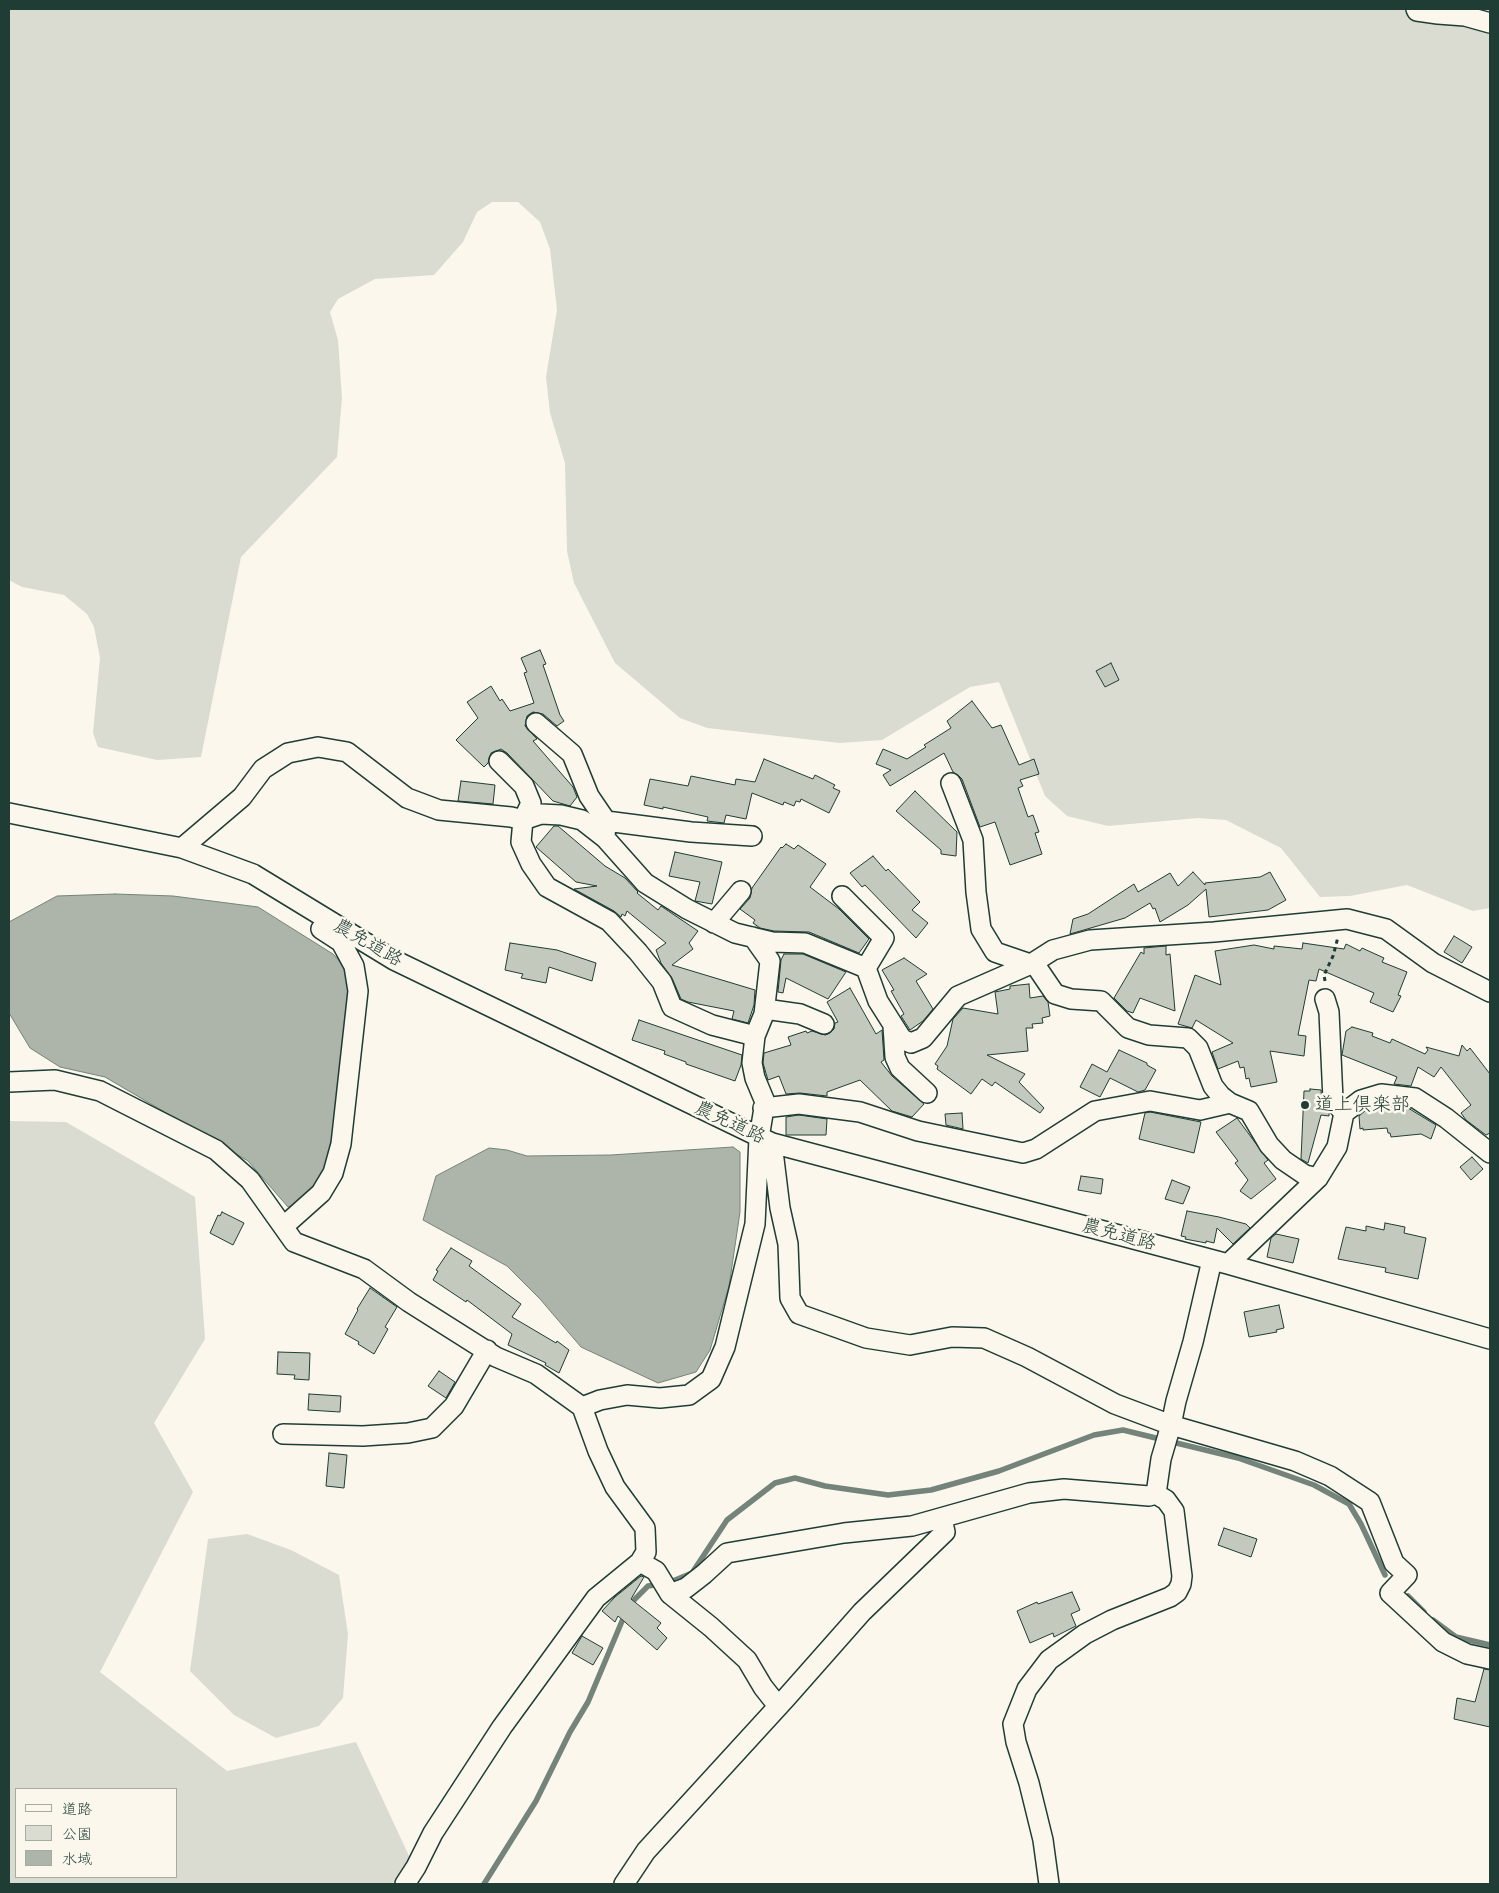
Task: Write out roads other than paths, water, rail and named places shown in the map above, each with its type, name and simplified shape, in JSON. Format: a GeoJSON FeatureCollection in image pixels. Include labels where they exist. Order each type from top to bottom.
{"type":"FeatureCollection","features":[{"type":"Feature","properties":{"kind":"street"},"geometry":{"type":"LineString","coordinates":[[1416,9],[1417,11],[1438,14],[1465,16],[1490,23]]}},
{"type":"Feature","properties":{"kind":"street"},"geometry":{"type":"LineString","coordinates":[[536,723],[572,754],[589,796],[606,830],[644,883],[687,909],[735,933],[772,942],[805,943],[866,968],[878,1001],[902,1039],[911,1043],[923,1038],[958,996],[1031,964],[1053,950],[1090,940],[1214,932],[1347,919],[1386,929],[1433,963],[1490,992]]}},
{"type":"Feature","properties":{"kind":"street"},"geometry":{"type":"LineString","coordinates":[[182,848],[242,797],[263,769],[288,753],[318,747],[347,752],[407,798],[439,810],[524,820],[541,814],[561,815],[582,820],[606,830],[752,836]]}},
{"type":"Feature","properties":{"kind":"street"},"geometry":{"type":"LineString","coordinates":[[499,761],[524,786],[531,803],[524,820],[521,842],[530,864],[547,887],[609,922],[638,952],[662,982],[672,1007],[712,1025],[756,1036]]}},
{"type":"Feature","properties":{"kind":"street"},"geometry":{"type":"LineString","coordinates":[[951,783],[973,840],[976,892],[981,929],[995,952],[1036,966],[1055,994],[1071,1000],[1101,1001],[1128,1028],[1149,1035],[1188,1038],[1198,1048],[1213,1086],[1230,1103],[1249,1111],[1269,1145],[1283,1160],[1305,1175],[1318,1178]]}},
{"type":"Feature","properties":{"kind":"street","name":"農免道路"},"geometry":{"type":"LineString","coordinates":[[9,813],[182,848],[253,874],[394,960],[766,1140],[1220,1262],[1490,1339]]}},
{"type":"Feature","properties":{"kind":"street"},"geometry":{"type":"LineString","coordinates":[[253,874],[267,895],[341,942],[354,966],[358,991],[341,1144],[333,1173],[321,1193],[284,1226]]}},
{"type":"Feature","properties":{"kind":"street"},"geometry":{"type":"LineString","coordinates":[[714,923],[741,891]]}},
{"type":"Feature","properties":{"kind":"street"},"geometry":{"type":"LineString","coordinates":[[842,896],[884,938],[866,968]]}},
{"type":"Feature","properties":{"kind":"street"},"geometry":{"type":"LineString","coordinates":[[752,937],[770,961],[765,1008],[756,1036],[752,1064],[764,1102],[766,1140],[788,1244],[790,1298],[799,1314],[866,1338],[910,1345],[952,1337],[984,1338],[1027,1357],[1115,1404],[1170,1428],[1295,1461],[1330,1476],[1370,1502],[1394,1563],[1406,1575],[1390,1593],[1443,1642],[1467,1654],[1490,1659]]}},
{"type":"Feature","properties":{"kind":"street"},"geometry":{"type":"LineString","coordinates":[[1325,999],[1329,1012],[1333,1100],[1344,1113]]}},
{"type":"Feature","properties":{"kind":"street"},"geometry":{"type":"LineString","coordinates":[[765,1008],[800,1014],[824,1024]]}},
{"type":"Feature","properties":{"kind":"street"},"geometry":{"type":"LineString","coordinates":[[893,1025],[895,1057],[900,1068],[927,1093]]}},
{"type":"Feature","properties":{"kind":"street"},"geometry":{"type":"LineString","coordinates":[[9,1082],[56,1080],[100,1091],[216,1150],[250,1180],[294,1242],[364,1269],[410,1302],[496,1357],[536,1374],[582,1407],[598,1451],[615,1487],[645,1528],[646,1552],[640,1562],[596,1598],[502,1727],[433,1833],[405,1884]]}},
{"type":"Feature","properties":{"kind":"street"},"geometry":{"type":"LineString","coordinates":[[1156,1494],[1163,1452],[1176,1401],[1193,1342],[1220,1262],[1318,1178],[1338,1147],[1344,1113],[1361,1100],[1381,1094],[1415,1098],[1446,1118],[1490,1153]]}},
{"type":"Feature","properties":{"kind":"street"},"geometry":{"type":"LineString","coordinates":[[763,1108],[800,1104],[860,1112],[918,1131],[1023,1153],[1036,1150],[1095,1111],[1150,1101],[1200,1110],[1230,1103]]}},
{"type":"Feature","properties":{"kind":"street"},"geometry":{"type":"LineString","coordinates":[[582,1407],[600,1400],[627,1396],[660,1398],[689,1395],[711,1379],[725,1347],[755,1224],[766,1140]]}},
{"type":"Feature","properties":{"kind":"street"},"geometry":{"type":"LineString","coordinates":[[282,1434],[362,1436],[408,1433],[432,1428],[454,1406],[487,1350]]}},
{"type":"Feature","properties":{"kind":"street"},"geometry":{"type":"LineString","coordinates":[[670,1594],[686,1588],[728,1553],[844,1533],[912,1526],[1029,1493],[1064,1489],[1148,1496],[1156,1494],[1166,1500],[1174,1511],[1182,1576],[1177,1592],[1170,1597],[1112,1620],[1085,1634],[1049,1660],[1027,1689],[1013,1724],[1016,1742],[1030,1783],[1043,1840],[1049,1884]]}},
{"type":"Feature","properties":{"kind":"street"},"geometry":{"type":"LineString","coordinates":[[624,1884],[646,1851],[862,1612],[945,1532],[942,1518]]}},
{"type":"Feature","properties":{"kind":"street"},"geometry":{"type":"LineString","coordinates":[[640,1562],[656,1571],[670,1594],[748,1660],[763,1687],[778,1706]]}},
{"type":"Feature","properties":{"kind":"water"},"geometry":{"type":"Polygon","coordinates":[[[115,894],[173,896],[258,907],[333,954],[344,966],[350,982],[331,1165],[323,1183],[298,1203],[288,1207],[248,1161],[105,1077],[60,1067],[30,1048],[9,1013],[9,922],[57,896],[115,894]]]}},
{"type":"Feature","properties":{"kind":"water"},"geometry":{"type":"Polygon","coordinates":[[[733,1147],[740,1152],[740,1212],[729,1286],[710,1350],[696,1372],[658,1383],[581,1347],[540,1299],[507,1266],[423,1220],[436,1176],[489,1148],[507,1150],[527,1156],[611,1155],[733,1147]]]}},
{"type":"Feature","properties":{"kind":"waterway"},"geometry":{"type":"LineString","coordinates":[[630,1606],[648,1586],[668,1583],[692,1573],[727,1520],[775,1483],[795,1478],[825,1486],[888,1495],[931,1490],[999,1471],[1094,1435],[1123,1430],[1238,1458],[1314,1485],[1349,1504],[1361,1524],[1385,1575]]}},
{"type":"Feature","properties":{"kind":"waterway"},"geometry":{"type":"LineString","coordinates":[[1408,1596],[1424,1612]]}},
{"type":"Feature","properties":{"kind":"waterway"},"geometry":{"type":"LineString","coordinates":[[484,1884],[536,1801],[570,1732],[588,1702],[625,1614]]}},
{"type":"Feature","properties":{"kind":"waterway"},"geometry":{"type":"LineString","coordinates":[[1433,1620],[1456,1637],[1490,1645]]}},
{"type":"Feature","properties":{"kind":"place","name":"道上倶楽部"},"geometry":{"type":"Point","coordinates":[1305,1105]}}]}
